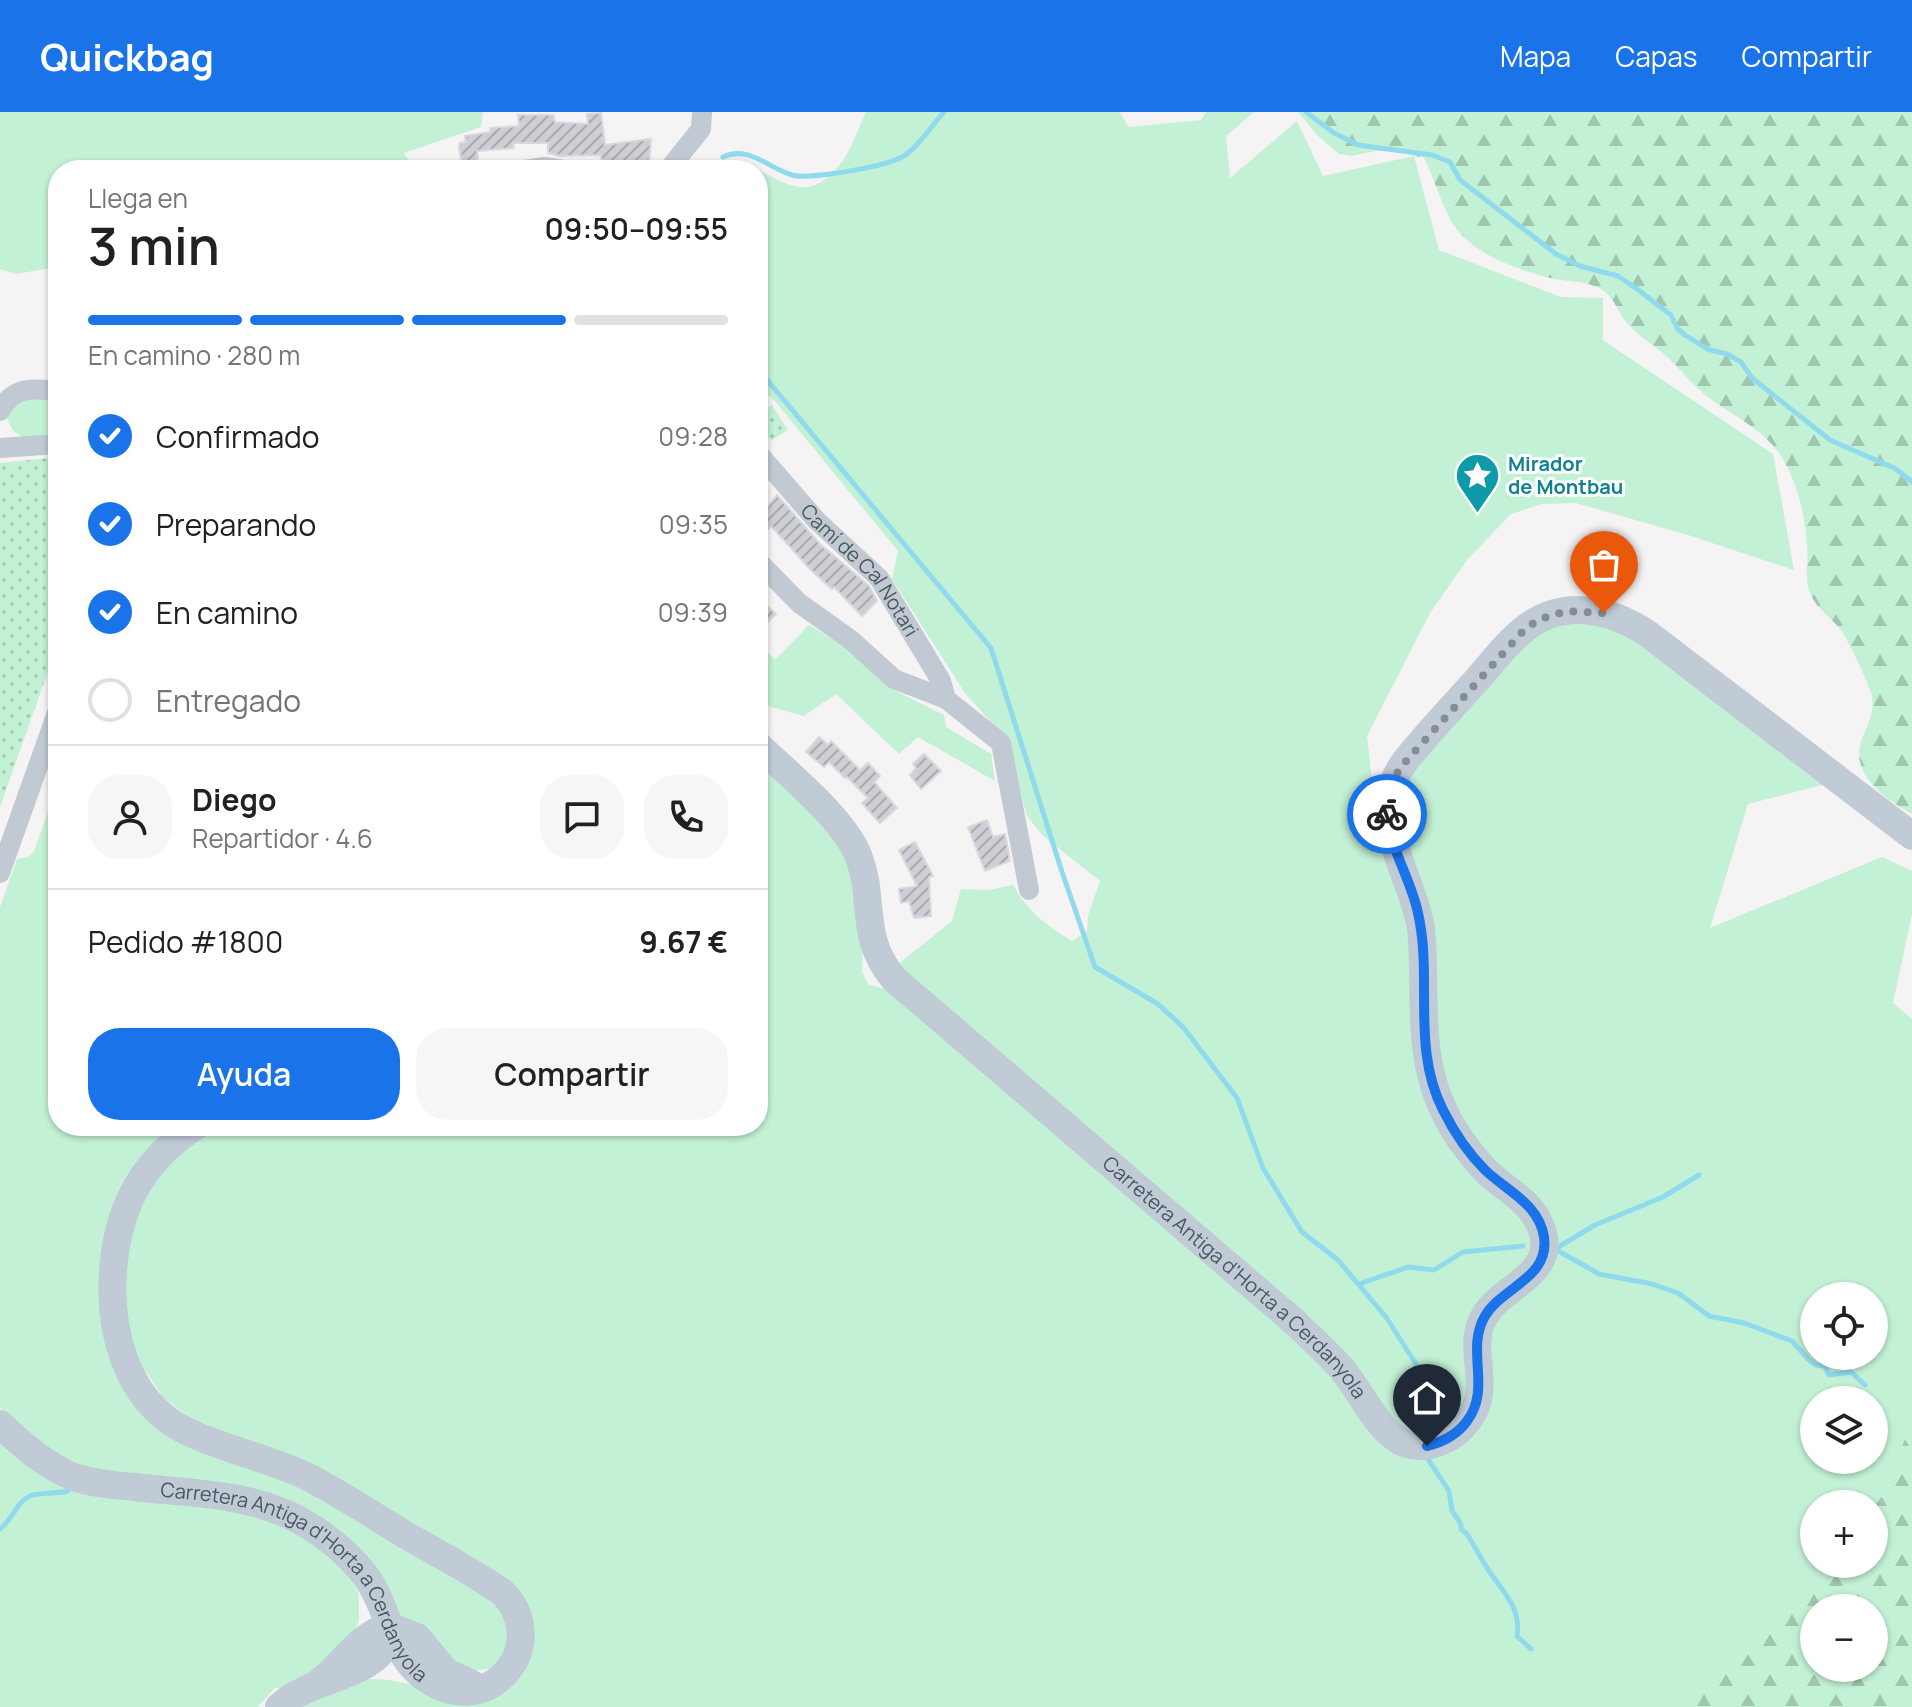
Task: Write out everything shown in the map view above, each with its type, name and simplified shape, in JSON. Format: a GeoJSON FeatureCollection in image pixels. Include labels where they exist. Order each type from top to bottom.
{"type":"FeatureCollection","features":[{"type":"Feature","properties":{"kind":"street"},"geometry":{"type":"LineString","coordinates":[[676,160],[701,129],[702,112]]}},
{"type":"Feature","properties":{"kind":"street"},"geometry":{"type":"LineString","coordinates":[[0,411],[7,399],[19,390],[48,391]]}},
{"type":"Feature","properties":{"kind":"street"},"geometry":{"type":"LineString","coordinates":[[0,448],[48,445]]}},
{"type":"Feature","properties":{"kind":"street","name":"Camí de Cal Notari"},"geometry":{"type":"LineString","coordinates":[[768,465],[817,521],[879,578],[941,681],[946,699]]}},
{"type":"Feature","properties":{"kind":"street","name":"Camí de Cal Notari"},"geometry":{"type":"LineString","coordinates":[[768,571],[799,603],[851,640],[894,679],[946,699],[1001,743],[1029,890]]}},
{"type":"Feature","properties":{"kind":"street","name":"Carretera Antiga d'Horta a Cerdanyola"},"geometry":{"type":"LineString","coordinates":[[768,755],[850,840],[863,872],[873,944],[884,967],[894,979],[1290,1318],[1342,1369],[1386,1432],[1403,1443],[1419,1446],[1436,1444],[1454,1435],[1474,1410],[1479,1393],[1477,1341],[1480,1327],[1492,1306],[1539,1264],[1544,1242],[1532,1210],[1487,1171],[1460,1139],[1441,1106],[1427,1067],[1421,928],[1387,817],[1393,780],[1413,751],[1525,629],[1566,611],[1593,610],[1627,621],[1648,634],[1912,836]]}},
{"type":"Feature","properties":{"kind":"street"},"geometry":{"type":"LineString","coordinates":[[0,873],[48,738]]}},
{"type":"Feature","properties":{"kind":"street"},"geometry":{"type":"LineString","coordinates":[[182,1136],[147,1169],[130,1195],[120,1222],[113,1271],[113,1298],[118,1337],[130,1374],[159,1412],[185,1430],[281,1465],[326,1487],[503,1593],[520,1620],[520,1643],[508,1671],[486,1687],[455,1678],[446,1672],[417,1637],[391,1630],[367,1634],[333,1672],[317,1684]]}},
{"type":"Feature","properties":{"kind":"street","name":"Carretera Antiga d'Horta a Cerdanyola"},"geometry":{"type":"LineString","coordinates":[[0,1424],[46,1462],[85,1480],[236,1498],[279,1510],[329,1540],[366,1578],[407,1662],[432,1683],[460,1692],[486,1687]]}},
{"type":"Feature","properties":{"kind":"street"},"geometry":{"type":"LineString","coordinates":[[359,1641],[366,1610],[366,1578]]}},
{"type":"Feature","properties":{"kind":"street"},"geometry":{"type":"LineString","coordinates":[[279,1707],[293,1695],[361,1669],[387,1647],[391,1630]]}},
{"type":"Feature","properties":{"kind":"street"},"geometry":{"type":"LineString","coordinates":[[361,1669],[404,1673],[432,1683]]}},
{"type":"Feature","properties":{"kind":"green space"},"geometry":{"type":"Polygon","coordinates":[[[0,112],[483,112],[481,127],[404,153],[408,160],[48,160],[48,269],[15,274],[0,269],[0,112]]]}},
{"type":"Feature","properties":{"kind":"green space"},"geometry":{"type":"Polygon","coordinates":[[[866,112],[1119,112],[1129,127],[1201,120],[1206,112],[1254,112],[1226,136],[1230,178],[1297,121],[1323,176],[1414,156],[1439,250],[1561,297],[1603,298],[1603,340],[1773,454],[1794,570],[1576,503],[1542,504],[1511,514],[1467,560],[1430,613],[1367,736],[1376,818],[1407,923],[1416,1055],[1528,1219],[1533,1253],[1509,1280],[1465,1410],[1434,1434],[1405,1432],[896,966],[952,921],[961,889],[989,890],[1013,885],[1038,917],[1072,941],[1087,932],[1088,916],[1100,881],[1043,836],[1027,816],[1006,739],[965,693],[892,579],[898,551],[768,394],[768,175],[791,185],[807,187],[823,181],[845,157],[866,112]]]}},
{"type":"Feature","properties":{"kind":"green space"},"geometry":{"type":"Polygon","coordinates":[[[1298,112],[1912,112],[1912,814],[1880,792],[1864,773],[1859,749],[1872,712],[1872,696],[1844,635],[1810,593],[1802,508],[1789,470],[1776,449],[1753,427],[1709,398],[1633,329],[1605,292],[1587,284],[1553,279],[1519,269],[1492,257],[1468,241],[1450,219],[1424,158],[1414,156],[1410,151],[1375,151],[1351,156],[1339,154],[1318,136],[1298,112]]]}},
{"type":"Feature","properties":{"kind":"green space"},"geometry":{"type":"Polygon","coordinates":[[[48,397],[48,436],[25,438],[13,431],[7,419],[8,412],[20,398],[48,397]]]}},
{"type":"Feature","properties":{"kind":"green space"},"geometry":{"type":"Polygon","coordinates":[[[772,405],[788,430],[771,441],[768,437],[768,408],[772,405]]]}},
{"type":"Feature","properties":{"kind":"green space"},"geometry":{"type":"Polygon","coordinates":[[[48,458],[48,671],[0,807],[0,463],[48,458]]]}},
{"type":"Feature","properties":{"kind":"green space"},"geometry":{"type":"Polygon","coordinates":[[[1573,621],[1615,627],[1826,784],[1748,804],[1710,928],[1882,857],[1912,871],[1912,914],[1893,1003],[1912,1019],[1912,1421],[1885,1490],[1800,1490],[1800,1578],[1815,1578],[1762,1643],[1679,1707],[298,1707],[345,1685],[373,1679],[402,1682],[477,1702],[528,1613],[194,1421],[164,1398],[139,1362],[128,1332],[124,1279],[134,1221],[161,1171],[200,1136],[768,1136],[768,769],[824,823],[847,858],[863,952],[862,971],[868,984],[891,991],[1323,1363],[1377,1435],[1446,1452],[1497,1318],[1550,1269],[1488,1158],[1465,1125],[1442,1074],[1399,810],[1409,775],[1521,647],[1541,632],[1573,621]]]}},
{"type":"Feature","properties":{"kind":"green space"},"geometry":{"type":"Polygon","coordinates":[[[809,625],[848,649],[898,692],[944,715],[946,727],[991,754],[995,781],[918,737],[899,754],[836,694],[804,716],[768,706],[768,653],[775,660],[809,625]]]}},
{"type":"Feature","properties":{"kind":"green space"},"geometry":{"type":"Polygon","coordinates":[[[48,812],[48,1136],[172,1136],[115,1209],[129,1386],[497,1604],[509,1626],[504,1655],[492,1668],[467,1672],[400,1618],[345,1537],[95,1470],[44,1445],[0,1408],[0,907],[17,859],[29,857],[48,812]]]}},
{"type":"Feature","properties":{"kind":"green space"},"geometry":{"type":"Polygon","coordinates":[[[1912,1421],[1912,1707],[1679,1707],[1762,1643],[1800,1596],[1800,1682],[1888,1682],[1888,1594],[1802,1594],[1815,1578],[1888,1578],[1888,1490],[1885,1490],[1912,1421]]]}},
{"type":"Feature","properties":{"kind":"green space"},"geometry":{"type":"Polygon","coordinates":[[[0,1441],[81,1493],[230,1510],[292,1528],[344,1567],[357,1588],[359,1620],[355,1632],[341,1655],[280,1691],[276,1687],[257,1707],[0,1707],[0,1441]]]}},
{"type":"Feature","properties":{"kind":"building"},"geometry":{"type":"Polygon","coordinates":[[[601,113],[605,145],[651,139],[649,160],[601,160],[601,155],[560,156],[548,153],[548,143],[513,143],[514,148],[477,151],[478,160],[461,160],[459,148],[460,143],[466,142],[465,136],[491,132],[490,128],[519,126],[518,115],[553,115],[555,122],[588,124],[587,114],[601,113]]]}},
{"type":"Feature","properties":{"kind":"building"},"geometry":{"type":"Polygon","coordinates":[[[777,495],[820,544],[869,586],[877,601],[862,616],[834,587],[832,589],[810,569],[771,526],[768,529],[768,506],[777,495]]]}},
{"type":"Feature","properties":{"kind":"building"},"geometry":{"type":"Polygon","coordinates":[[[768,606],[776,614],[768,622],[768,606]]]}},
{"type":"Feature","properties":{"kind":"building"},"geometry":{"type":"Polygon","coordinates":[[[819,737],[828,745],[831,741],[860,770],[868,763],[880,776],[874,782],[897,808],[880,823],[862,803],[868,798],[847,777],[829,762],[824,767],[806,752],[819,737]]]}},
{"type":"Feature","properties":{"kind":"building"},"geometry":{"type":"Polygon","coordinates":[[[924,754],[941,771],[921,789],[910,775],[916,768],[913,764],[924,754]]]}},
{"type":"Feature","properties":{"kind":"building"},"geometry":{"type":"Polygon","coordinates":[[[987,820],[993,837],[1005,834],[1010,861],[985,871],[968,827],[987,820]]]}},
{"type":"Feature","properties":{"kind":"building"},"geometry":{"type":"Polygon","coordinates":[[[915,842],[933,876],[929,877],[931,916],[914,918],[909,901],[901,903],[899,889],[917,886],[899,850],[915,842]]]}},
{"type":"Feature","properties":{"kind":"waterway"},"geometry":{"type":"LineString","coordinates":[[768,164],[801,176],[832,174],[898,159],[922,139],[944,112]]}},
{"type":"Feature","properties":{"kind":"waterway"},"geometry":{"type":"LineString","coordinates":[[1306,112],[1334,133],[1358,145],[1432,155],[1450,162],[1460,180],[1556,254],[1580,266],[1618,276],[1671,315],[1677,328],[1685,335],[1707,349],[1727,354],[1741,362],[1752,378],[1830,440],[1896,469],[1912,482]]}},
{"type":"Feature","properties":{"kind":"waterway"},"geometry":{"type":"LineString","coordinates":[[723,157],[741,154],[760,160]]}},
{"type":"Feature","properties":{"kind":"waterway"},"geometry":{"type":"LineString","coordinates":[[768,381],[991,648],[1095,967],[1158,1004],[1183,1027],[1237,1098],[1263,1168],[1302,1232],[1338,1260],[1386,1317],[1430,1386]]}},
{"type":"Feature","properties":{"kind":"waterway"},"geometry":{"type":"LineString","coordinates":[[1699,1175],[1663,1197],[1595,1225],[1555,1249],[1599,1274],[1652,1284],[1678,1293],[1709,1316],[1744,1323],[1792,1341],[1809,1360],[1825,1366],[1829,1375],[1851,1372],[1865,1385]]}},
{"type":"Feature","properties":{"kind":"waterway"},"geometry":{"type":"LineString","coordinates":[[1359,1284],[1408,1267],[1434,1270],[1463,1252],[1523,1246]]}},
{"type":"Feature","properties":{"kind":"waterway"},"geometry":{"type":"LineString","coordinates":[[1428,1459],[1449,1491],[1452,1511],[1461,1529],[1512,1604],[1517,1619],[1517,1636],[1531,1649]]}},
{"type":"Feature","properties":{"kind":"waterway"},"geometry":{"type":"LineString","coordinates":[[0,1529],[25,1499],[68,1491]]}},
{"type":"Feature","properties":{"kind":"way so far"},"geometry":{"type":"LineString","coordinates":[[1387,814],[1389,793],[1399,769],[1514,639],[1538,620],[1552,615],[1581,610],[1604,613]]}},
{"type":"Feature","properties":{"kind":"place","name":"Mirador de Montbau"},"geometry":{"type":"Point","coordinates":[1477,515]}},
{"type":"Feature","properties":{"kind":"route"},"geometry":{"type":"LineString","coordinates":[[1387,814],[1421,928],[1424,1042],[1433,1088],[1450,1123],[1474,1158],[1532,1210],[1538,1219],[1544,1242],[1539,1264],[1492,1306],[1480,1327],[1477,1341],[1480,1382],[1474,1410],[1454,1435],[1427,1446]]}}]}
